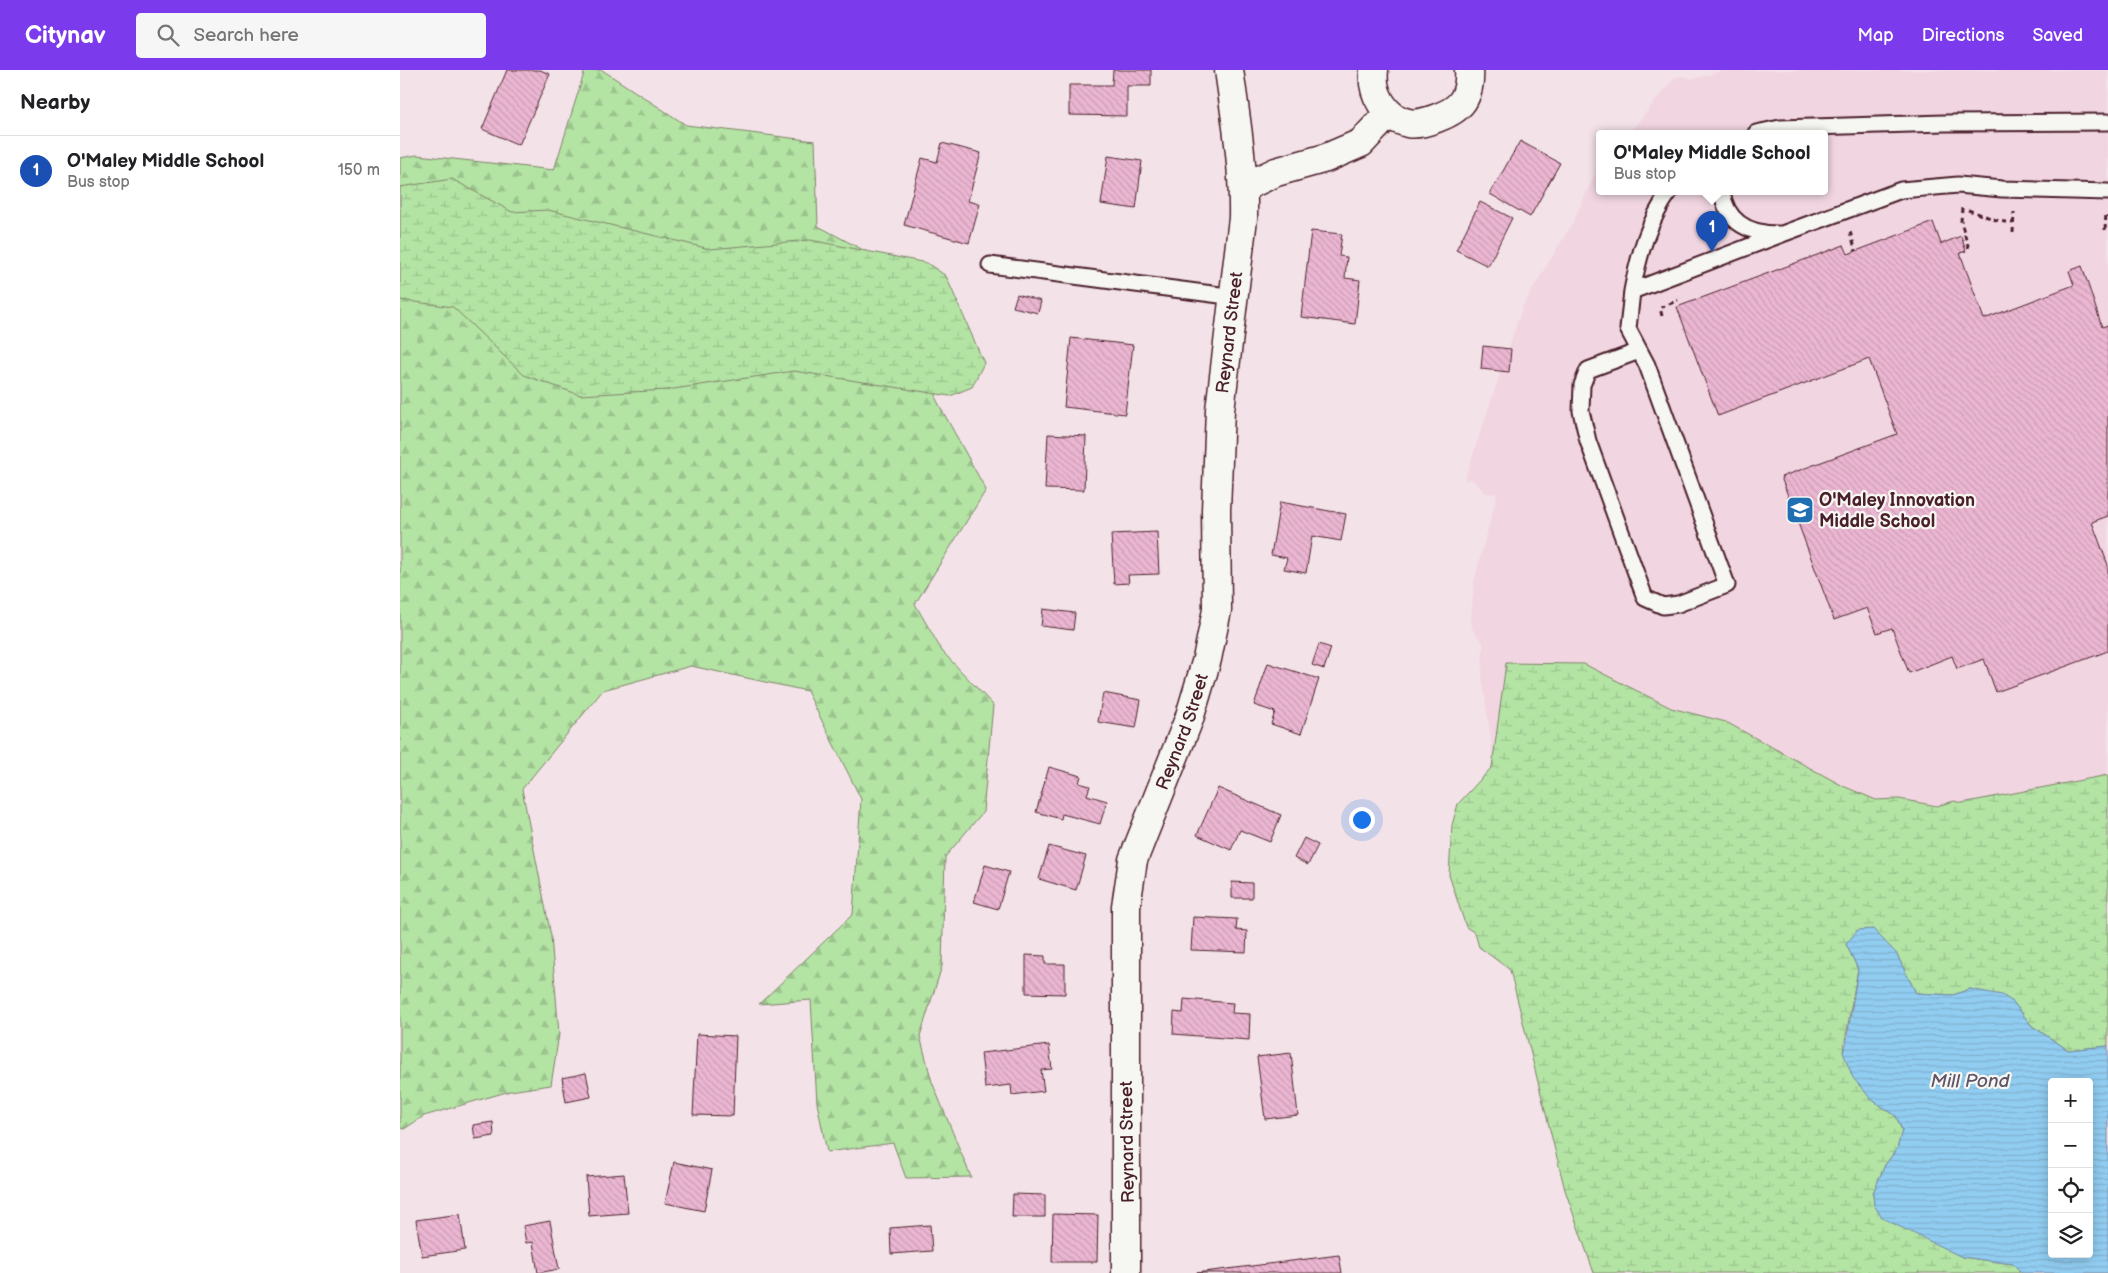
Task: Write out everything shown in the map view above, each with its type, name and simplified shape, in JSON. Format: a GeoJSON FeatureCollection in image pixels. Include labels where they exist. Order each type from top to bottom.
{"type":"FeatureCollection","features":[{"type":"Feature","properties":{"kind":"street","name":"Reynard Street"},"geometry":{"type":"LineString","coordinates":[[1126,1273],[1126,906],[1133,860],[1189,719],[1207,659],[1217,610],[1216,510],[1220,410],[1240,251],[1244,186],[1238,127],[1228,70]]}},
{"type":"Feature","properties":{"kind":"street"},"geometry":{"type":"LineString","coordinates":[[1374,70],[1377,96],[1388,114],[1409,124],[1436,120],[1461,104],[1470,81],[1469,70]]}},
{"type":"Feature","properties":{"kind":"street"},"geometry":{"type":"LineString","coordinates":[[1244,186],[1276,172],[1326,158],[1361,143],[1388,114]]}},
{"type":"Feature","properties":{"kind":"lane"},"geometry":{"type":"LineString","coordinates":[[1776,130],[1944,122],[2108,122]]}},
{"type":"Feature","properties":{"kind":"lane"},"geometry":{"type":"LineString","coordinates":[[1632,291],[1901,190],[1958,185],[2002,189],[2108,192]]}},
{"type":"Feature","properties":{"kind":"lane"},"geometry":{"type":"LineString","coordinates":[[1639,351],[1588,370],[1582,385],[1581,411],[1588,441],[1645,598],[1663,606],[1678,604],[1726,585],[1647,365],[1628,329],[1632,291],[1643,241],[1653,217],[1667,195]]}},
{"type":"Feature","properties":{"kind":"lane"},"geometry":{"type":"LineString","coordinates":[[1724,195],[1731,213],[1741,226],[1768,234],[1782,234]]}},
{"type":"Feature","properties":{"kind":"lane"},"geometry":{"type":"LineString","coordinates":[[990,265],[1235,297]]}},
{"type":"Feature","properties":{"kind":"path"},"geometry":{"type":"LineString","coordinates":[[1956,207],[1999,221],[2013,223]]}},
{"type":"Feature","properties":{"kind":"path"},"geometry":{"type":"LineString","coordinates":[[1962,208],[1961,222],[1969,249]]}},
{"type":"Feature","properties":{"kind":"path"},"geometry":{"type":"LineString","coordinates":[[1849,230],[1858,227]]}},
{"type":"Feature","properties":{"kind":"path"},"geometry":{"type":"LineString","coordinates":[[1662,316],[1660,308],[1685,298]]}},
{"type":"Feature","properties":{"kind":"shaded area","name":"O'Maley Innovation Middle School"},"geometry":{"type":"Polygon","coordinates":[[[1725,70],[2108,70],[2108,959],[1493,769],[1482,677],[1483,643],[1472,629],[1471,617],[1474,581],[1497,494],[1486,493],[1471,479],[1464,481],[1523,305],[1573,222],[1593,178],[1596,174],[1596,195],[1828,195],[1828,130],[1631,130],[1675,77],[1684,76],[1693,79],[1725,70]]]}},
{"type":"Feature","properties":{"kind":"green space"},"geometry":{"type":"Polygon","coordinates":[[[585,70],[602,70],[686,125],[815,141],[818,226],[884,261],[944,302],[936,399],[986,490],[915,604],[942,651],[993,705],[983,812],[945,857],[942,966],[920,1036],[932,1082],[971,1177],[906,1178],[893,1143],[827,1152],[817,1103],[811,1000],[759,1004],[853,914],[861,799],[807,691],[691,666],[603,690],[522,789],[551,936],[559,1034],[551,1085],[510,1091],[424,1116],[404,1129],[400,1128],[400,158],[417,155],[554,170],[585,70]]]}},
{"type":"Feature","properties":{"kind":"green space"},"geometry":{"type":"Polygon","coordinates":[[[452,179],[512,212],[548,210],[710,249],[810,240],[927,263],[946,276],[984,363],[972,387],[950,396],[794,371],[667,390],[580,395],[524,375],[453,307],[400,300],[400,187],[452,179]]]}},
{"type":"Feature","properties":{"kind":"green space"},"geometry":{"type":"Polygon","coordinates":[[[1506,663],[1584,664],[1671,708],[1726,722],[1843,786],[1876,800],[1899,799],[1937,806],[1954,801],[1962,803],[2108,775],[2108,1046],[2068,1050],[2032,1026],[2013,1002],[1970,989],[1953,995],[1916,993],[1896,953],[1846,944],[1858,969],[1843,1052],[1871,1099],[1896,1116],[1902,1131],[1897,1149],[1885,1165],[1873,1193],[1874,1205],[1962,1257],[2013,1264],[2022,1273],[1594,1273],[1565,1190],[1510,970],[1479,947],[1475,933],[1466,927],[1449,875],[1452,825],[1458,804],[1492,767],[1506,663]]]}},
{"type":"Feature","properties":{"kind":"water","name":"Mill Pond"},"geometry":{"type":"Polygon","coordinates":[[[1873,929],[1896,953],[1916,993],[1953,995],[1970,989],[2002,995],[2013,1002],[2032,1026],[2068,1050],[2108,1046],[2108,1273],[2022,1273],[2013,1264],[1962,1257],[1882,1218],[1874,1205],[1873,1193],[1885,1165],[1897,1149],[1902,1130],[1896,1116],[1871,1099],[1853,1078],[1843,1052],[1846,1045],[1858,969],[1846,944],[1858,930],[1873,929]]]}},
{"type":"Feature","properties":{"kind":"building"},"geometry":{"type":"Polygon","coordinates":[[[507,70],[540,70],[550,74],[519,145],[482,129],[507,70]]]}},
{"type":"Feature","properties":{"kind":"building"},"geometry":{"type":"Polygon","coordinates":[[[1113,70],[1151,70],[1151,86],[1127,86],[1127,116],[1069,115],[1069,85],[1112,85],[1113,70]]]}},
{"type":"Feature","properties":{"kind":"building"},"geometry":{"type":"Polygon","coordinates":[[[1520,141],[1560,163],[1530,217],[1490,194],[1520,141]]]}},
{"type":"Feature","properties":{"kind":"building"},"geometry":{"type":"Polygon","coordinates":[[[942,143],[981,153],[968,201],[980,204],[969,243],[904,225],[922,158],[937,162],[942,143]]]}},
{"type":"Feature","properties":{"kind":"building"},"geometry":{"type":"Polygon","coordinates":[[[1108,156],[1142,161],[1136,209],[1101,204],[1108,156]]]}},
{"type":"Feature","properties":{"kind":"building"},"geometry":{"type":"Polygon","coordinates":[[[1480,202],[1512,218],[1488,266],[1456,250],[1480,202]]]}},
{"type":"Feature","properties":{"kind":"building"},"geometry":{"type":"Polygon","coordinates":[[[1933,222],[1941,244],[1961,236],[1966,251],[1960,253],[1984,319],[2074,285],[2069,271],[2082,266],[2102,327],[2108,325],[2108,516],[2092,522],[2108,565],[2108,651],[1996,692],[1984,659],[1957,669],[1952,656],[1909,673],[1892,628],[1877,633],[1867,608],[1834,620],[1781,477],[1897,434],[1869,359],[1718,416],[1677,307],[1844,245],[1848,254],[1933,222]]]}},
{"type":"Feature","properties":{"kind":"building"},"geometry":{"type":"Polygon","coordinates":[[[1311,231],[1342,234],[1339,256],[1347,257],[1345,278],[1360,280],[1355,324],[1301,317],[1311,231]]]}},
{"type":"Feature","properties":{"kind":"building"},"geometry":{"type":"Polygon","coordinates":[[[1017,294],[1041,301],[1038,313],[1013,307],[1017,294]]]}},
{"type":"Feature","properties":{"kind":"building"},"geometry":{"type":"Polygon","coordinates":[[[1071,338],[1133,345],[1125,414],[1064,407],[1071,338]]]}},
{"type":"Feature","properties":{"kind":"building"},"geometry":{"type":"Polygon","coordinates":[[[1483,346],[1511,349],[1509,372],[1481,369],[1483,346]]]}},
{"type":"Feature","properties":{"kind":"building"},"geometry":{"type":"Polygon","coordinates":[[[1048,434],[1086,436],[1084,490],[1045,489],[1048,434]]]}},
{"type":"Feature","properties":{"kind":"building"},"geometry":{"type":"Polygon","coordinates":[[[1280,502],[1346,514],[1341,541],[1312,536],[1306,573],[1284,569],[1287,558],[1271,555],[1280,502]]]}},
{"type":"Feature","properties":{"kind":"building"},"geometry":{"type":"Polygon","coordinates":[[[1157,532],[1159,574],[1128,575],[1129,583],[1114,584],[1111,534],[1157,532]]]}},
{"type":"Feature","properties":{"kind":"building"},"geometry":{"type":"Polygon","coordinates":[[[1043,609],[1075,613],[1073,630],[1041,626],[1043,609]]]}},
{"type":"Feature","properties":{"kind":"building"},"geometry":{"type":"Polygon","coordinates":[[[1319,644],[1331,648],[1324,669],[1312,665],[1319,644]]]}},
{"type":"Feature","properties":{"kind":"building"},"geometry":{"type":"Polygon","coordinates":[[[1268,663],[1319,679],[1301,734],[1271,724],[1275,712],[1254,705],[1268,663]]]}},
{"type":"Feature","properties":{"kind":"building"},"geometry":{"type":"Polygon","coordinates":[[[1103,693],[1141,700],[1136,728],[1098,722],[1103,693]]]}},
{"type":"Feature","properties":{"kind":"building"},"geometry":{"type":"Polygon","coordinates":[[[1049,767],[1081,776],[1079,783],[1090,786],[1087,795],[1107,801],[1100,824],[1062,814],[1061,819],[1036,812],[1049,767]]]}},
{"type":"Feature","properties":{"kind":"building"},"geometry":{"type":"Polygon","coordinates":[[[1218,788],[1281,815],[1270,842],[1240,830],[1231,850],[1197,835],[1218,788]]]}},
{"type":"Feature","properties":{"kind":"building"},"geometry":{"type":"Polygon","coordinates":[[[1304,838],[1318,845],[1308,865],[1294,858],[1304,838]]]}},
{"type":"Feature","properties":{"kind":"building"},"geometry":{"type":"Polygon","coordinates":[[[1049,846],[1086,856],[1076,890],[1039,879],[1049,846]]]}},
{"type":"Feature","properties":{"kind":"building"},"geometry":{"type":"Polygon","coordinates":[[[985,865],[1009,872],[998,909],[974,902],[985,865]]]}},
{"type":"Feature","properties":{"kind":"building"},"geometry":{"type":"Polygon","coordinates":[[[1232,882],[1252,883],[1252,898],[1232,898],[1232,882]]]}},
{"type":"Feature","properties":{"kind":"building"},"geometry":{"type":"Polygon","coordinates":[[[1193,917],[1237,919],[1236,930],[1247,931],[1246,952],[1191,950],[1193,917]]]}},
{"type":"Feature","properties":{"kind":"building"},"geometry":{"type":"Polygon","coordinates":[[[1026,955],[1045,956],[1045,964],[1065,964],[1065,994],[1026,993],[1026,955]]]}},
{"type":"Feature","properties":{"kind":"building"},"geometry":{"type":"Polygon","coordinates":[[[1184,999],[1233,1003],[1232,1013],[1250,1014],[1249,1040],[1173,1034],[1174,1012],[1183,1013],[1184,999]]]}},
{"type":"Feature","properties":{"kind":"building"},"geometry":{"type":"Polygon","coordinates":[[[697,1034],[736,1036],[733,1116],[693,1115],[697,1034]]]}},
{"type":"Feature","properties":{"kind":"building"},"geometry":{"type":"Polygon","coordinates":[[[1049,1045],[1052,1069],[1041,1070],[1044,1091],[1012,1095],[1011,1085],[985,1088],[981,1053],[1049,1045]]]}},
{"type":"Feature","properties":{"kind":"building"},"geometry":{"type":"Polygon","coordinates":[[[1291,1053],[1298,1115],[1265,1119],[1257,1057],[1291,1053]]]}},
{"type":"Feature","properties":{"kind":"building"},"geometry":{"type":"Polygon","coordinates":[[[586,1073],[591,1097],[566,1102],[562,1078],[586,1073]]]}},
{"type":"Feature","properties":{"kind":"building"},"geometry":{"type":"Polygon","coordinates":[[[493,1122],[494,1136],[475,1139],[473,1125],[493,1122]]]}},
{"type":"Feature","properties":{"kind":"building"},"geometry":{"type":"Polygon","coordinates":[[[674,1162],[712,1170],[704,1211],[665,1203],[674,1162]]]}},
{"type":"Feature","properties":{"kind":"building"},"geometry":{"type":"Polygon","coordinates":[[[624,1174],[628,1213],[589,1216],[586,1177],[624,1174]]]}},
{"type":"Feature","properties":{"kind":"building"},"geometry":{"type":"Polygon","coordinates":[[[1013,1194],[1045,1195],[1045,1217],[1012,1217],[1013,1194]]]}},
{"type":"Feature","properties":{"kind":"building"},"geometry":{"type":"Polygon","coordinates":[[[460,1214],[465,1250],[422,1256],[416,1220],[460,1214]]]}},
{"type":"Feature","properties":{"kind":"building"},"geometry":{"type":"Polygon","coordinates":[[[1053,1214],[1098,1215],[1097,1262],[1052,1262],[1053,1214]]]}},
{"type":"Feature","properties":{"kind":"building"},"geometry":{"type":"Polygon","coordinates":[[[550,1221],[559,1269],[538,1273],[533,1242],[526,1243],[523,1226],[550,1221]]]}},
{"type":"Feature","properties":{"kind":"building"},"geometry":{"type":"Polygon","coordinates":[[[930,1225],[932,1251],[891,1254],[890,1228],[930,1225]]]}},
{"type":"Feature","properties":{"kind":"building"},"geometry":{"type":"Polygon","coordinates":[[[1339,1255],[1342,1273],[1196,1273],[1339,1255]]]}},
{"type":"Feature","properties":{"kind":"place","name":"O'Maley Middle School"},"geometry":{"type":"Point","coordinates":[1712,252]}},
{"type":"Feature","properties":{"kind":"place","name":"O'Maley Innovation Middle School"},"geometry":{"type":"Point","coordinates":[1800,510]}}]}
